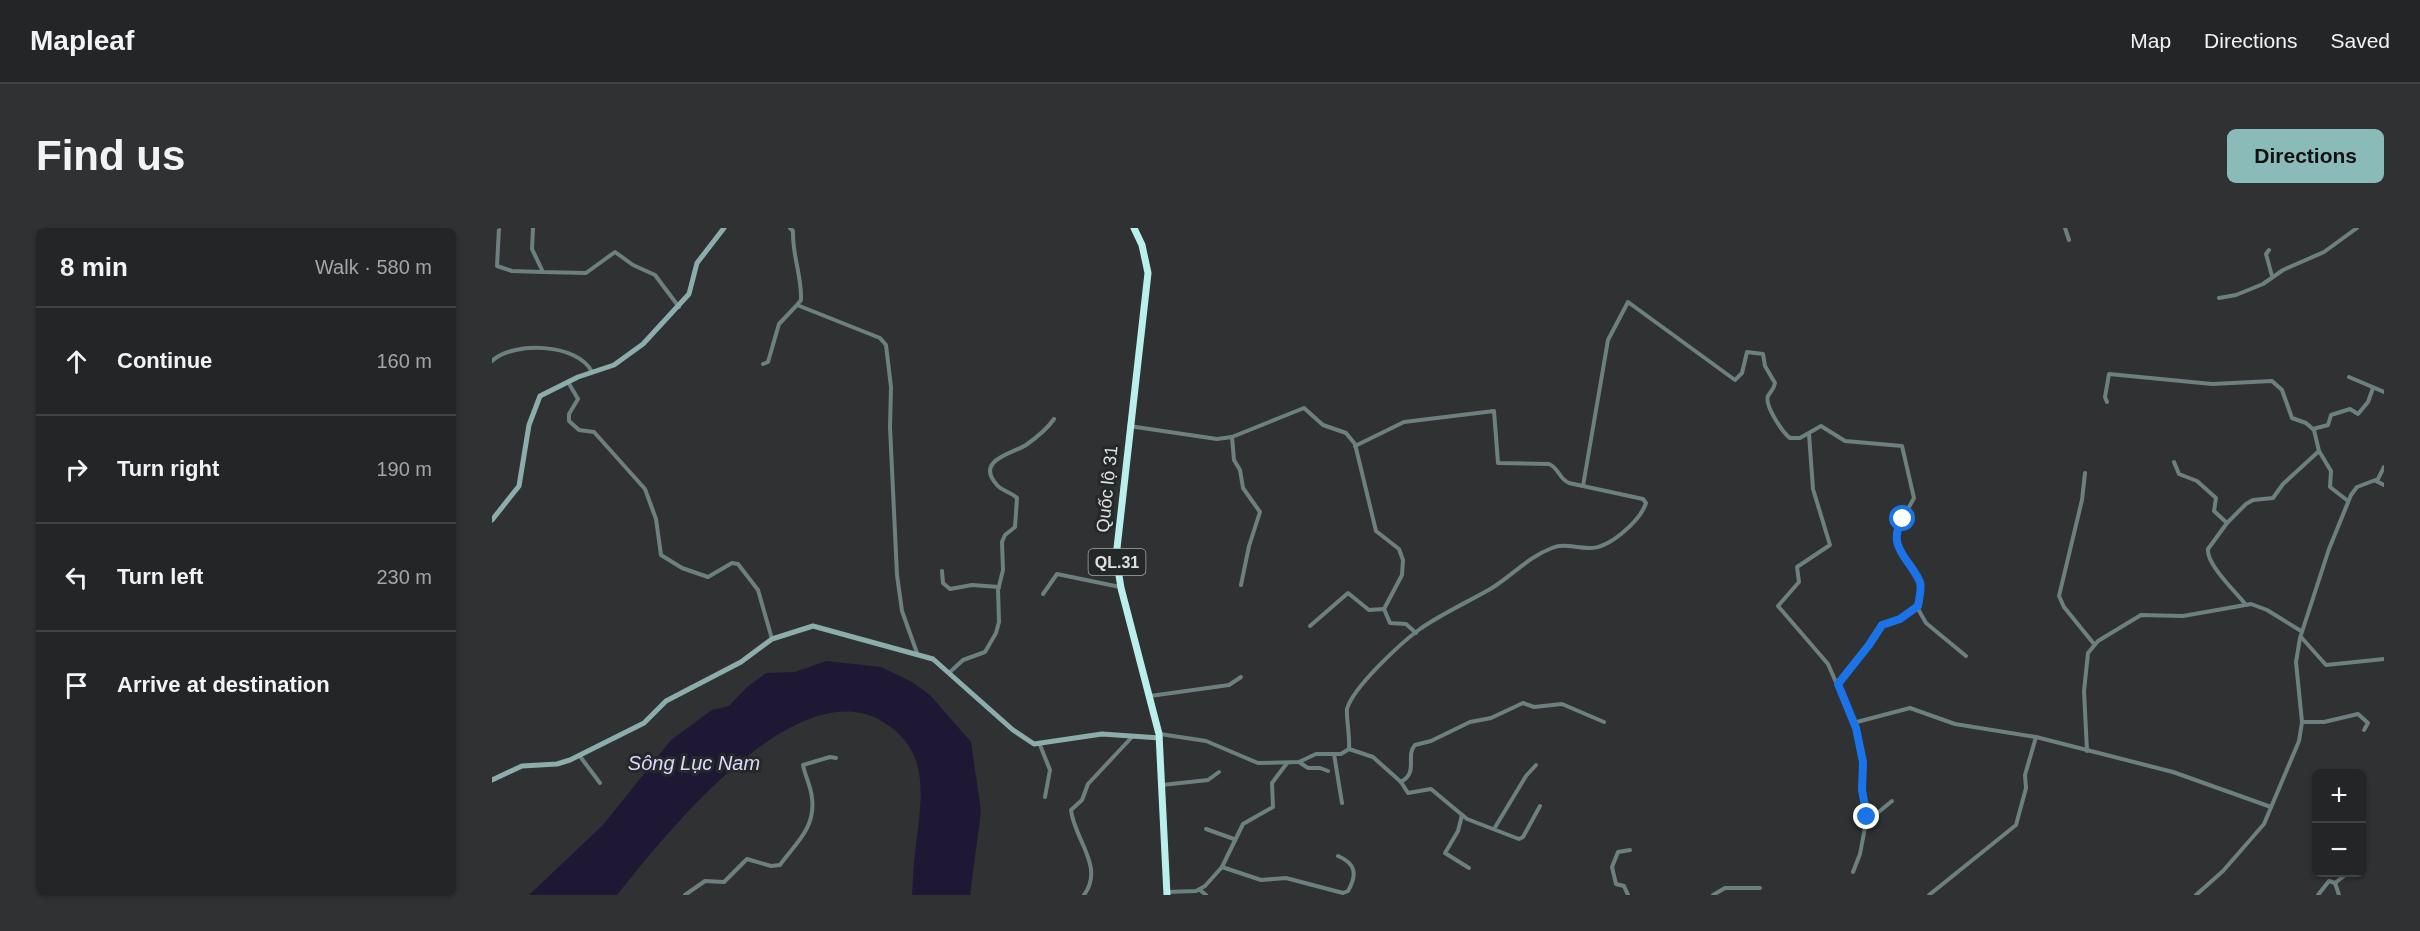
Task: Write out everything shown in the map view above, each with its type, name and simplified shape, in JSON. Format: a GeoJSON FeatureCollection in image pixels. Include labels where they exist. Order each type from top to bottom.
{"type":"FeatureCollection","features":[{"type":"Feature","properties":{"kind":"highway","name":"Quốc lộ 31"},"geometry":{"type":"LineString","coordinates":[[1134,228],[1142,245],[1148,273],[1116,543],[1121,588],[1160,736],[1167,893]]}},
{"type":"Feature","properties":{"kind":"street"},"geometry":{"type":"LineString","coordinates":[[499,228],[497,266],[512,271],[586,273],[615,252],[633,265],[655,275],[679,307]]}},
{"type":"Feature","properties":{"kind":"street"},"geometry":{"type":"LineString","coordinates":[[533,228],[532,249],[543,272]]}},
{"type":"Feature","properties":{"kind":"street"},"geometry":{"type":"LineString","coordinates":[[492,519],[495,511],[516,493],[521,480],[525,441],[536,402],[547,391],[626,357],[679,307],[692,288],[698,263],[724,228]]}},
{"type":"Feature","properties":{"kind":"street"},"geometry":{"type":"LineString","coordinates":[[764,364],[768,362],[779,324],[801,300],[801,280],[793,248],[793,231],[790,228]]}},
{"type":"Feature","properties":{"kind":"street"},"geometry":{"type":"LineString","coordinates":[[2065,228],[2069,240]]}},
{"type":"Feature","properties":{"kind":"street"},"geometry":{"type":"LineString","coordinates":[[2219,298],[2236,295],[2263,284],[2272,276],[2324,252],[2357,228]]}},
{"type":"Feature","properties":{"kind":"street"},"geometry":{"type":"LineString","coordinates":[[2269,250],[2266,254],[2272,276]]}},
{"type":"Feature","properties":{"kind":"street"},"geometry":{"type":"LineString","coordinates":[[1582,486],[1608,340],[1628,302],[1735,380],[1741,376],[1747,352],[1754,351],[1763,354],[1765,366],[1775,383],[1768,400],[1779,427],[1790,438],[1809,434],[1821,426],[1845,441],[1900,445],[1904,448],[1904,462],[1914,498],[1899,525],[1896,543],[1921,584],[1917,607],[1926,623],[1966,656]]}},
{"type":"Feature","properties":{"kind":"street"},"geometry":{"type":"LineString","coordinates":[[797,305],[880,338],[886,345],[891,387],[890,427],[897,575],[902,611],[917,653]]}},
{"type":"Feature","properties":{"kind":"street"},"geometry":{"type":"LineString","coordinates":[[492,361],[501,353],[512,350],[556,349],[580,359],[592,373]]}},
{"type":"Feature","properties":{"kind":"street"},"geometry":{"type":"LineString","coordinates":[[2107,402],[2105,398],[2109,374],[2216,384],[2270,380],[2282,390],[2292,418],[2313,429],[2328,425],[2331,416],[2341,410],[2350,409],[2358,414],[2368,402],[2373,388]]}},
{"type":"Feature","properties":{"kind":"street"},"geometry":{"type":"LineString","coordinates":[[2349,377],[2384,392]]}},
{"type":"Feature","properties":{"kind":"street"},"geometry":{"type":"LineString","coordinates":[[568,382],[578,399],[569,414],[569,421],[579,430],[594,432],[640,482],[654,508],[661,555],[682,568],[708,577],[732,563],[738,564],[758,590],[772,639]]}},
{"type":"Feature","properties":{"kind":"street"},"geometry":{"type":"LineString","coordinates":[[1129,426],[1206,438],[1232,437],[1304,408],[1323,425],[1346,433],[1355,446],[1376,531],[1399,549],[1403,560],[1402,575],[1384,609]]}},
{"type":"Feature","properties":{"kind":"street"},"geometry":{"type":"LineString","coordinates":[[1349,749],[1350,728],[1347,711],[1354,696],[1370,676],[1416,633],[1496,585],[1526,561],[1553,547],[1568,545],[1590,549],[1615,540],[1645,506],[1645,501],[1641,498],[1563,480],[1555,467],[1549,464],[1498,463],[1494,411],[1404,422],[1355,446]]}},
{"type":"Feature","properties":{"kind":"street"},"geometry":{"type":"LineString","coordinates":[[950,672],[955,665],[982,654],[991,644],[999,622],[999,587],[1003,576],[1002,542],[1005,535],[1015,527],[1018,510],[1017,498],[996,484],[992,469],[1001,454],[1025,446],[1054,419]]}},
{"type":"Feature","properties":{"kind":"street"},"geometry":{"type":"LineString","coordinates":[[2313,429],[2319,451],[2331,471],[2330,487],[2348,501]]}},
{"type":"Feature","properties":{"kind":"street"},"geometry":{"type":"LineString","coordinates":[[1809,434],[1813,489],[1830,545],[1797,567],[1800,582],[1778,606],[1819,652],[1838,684],[1853,723],[1863,762],[1862,790],[1867,817],[1860,854],[1853,872]]}},
{"type":"Feature","properties":{"kind":"street"},"geometry":{"type":"LineString","coordinates":[[1232,437],[1234,460],[1240,470],[1243,488],[1260,512],[1249,546],[1241,585]]}},
{"type":"Feature","properties":{"kind":"street"},"geometry":{"type":"LineString","coordinates":[[2246,604],[2208,556],[2208,549],[2227,523],[2250,502],[2274,498],[2283,484],[2319,451]]}},
{"type":"Feature","properties":{"kind":"street"},"geometry":{"type":"LineString","coordinates":[[2174,462],[2176,471],[2197,481],[2216,498],[2214,511],[2227,523]]}},
{"type":"Feature","properties":{"kind":"street"},"geometry":{"type":"LineString","coordinates":[[2196,895],[2223,871],[2264,824],[2299,741],[2302,722],[2296,662],[2301,634],[2348,501],[2357,487],[2376,481],[2384,467]]}},
{"type":"Feature","properties":{"kind":"street"},"geometry":{"type":"LineString","coordinates":[[2085,473],[2082,500],[2059,594],[2064,608],[2094,644]]}},
{"type":"Feature","properties":{"kind":"street"},"geometry":{"type":"LineString","coordinates":[[2376,481],[2384,485]]}},
{"type":"Feature","properties":{"kind":"street"},"geometry":{"type":"LineString","coordinates":[[942,571],[943,583],[950,590],[972,585],[999,587]]}},
{"type":"Feature","properties":{"kind":"street"},"geometry":{"type":"LineString","coordinates":[[1043,594],[1057,574],[1121,588]]}},
{"type":"Feature","properties":{"kind":"street"},"geometry":{"type":"LineString","coordinates":[[1310,626],[1348,593],[1369,610],[1384,609]]}},
{"type":"Feature","properties":{"kind":"street"},"geometry":{"type":"LineString","coordinates":[[2087,751],[2087,656],[2094,644],[2145,614],[2183,616],[2246,604],[2262,608],[2301,634],[2326,664],[2384,659]]}},
{"type":"Feature","properties":{"kind":"street"},"geometry":{"type":"LineString","coordinates":[[1838,684],[1882,625],[1900,619],[1917,607]]}},
{"type":"Feature","properties":{"kind":"street"},"geometry":{"type":"LineString","coordinates":[[1384,609],[1390,623],[1406,624],[1416,633]]}},
{"type":"Feature","properties":{"kind":"street"},"geometry":{"type":"LineString","coordinates":[[492,780],[522,766],[557,764],[579,755],[644,723],[666,701],[741,662],[772,639],[813,626],[933,659],[1013,730],[1029,742],[1040,745],[1097,734],[1160,736],[1206,741],[1258,763],[1299,762],[1316,754],[1334,754],[1349,749],[1373,758],[1401,782],[1409,794],[1427,789],[1433,790],[1475,823],[1521,839],[1540,806]]}},
{"type":"Feature","properties":{"kind":"street"},"geometry":{"type":"LineString","coordinates":[[1150,696],[1229,684],[1241,677]]}},
{"type":"Feature","properties":{"kind":"street"},"geometry":{"type":"LineString","coordinates":[[1401,782],[1407,778],[1412,769],[1410,753],[1414,745],[1431,741],[1470,722],[1491,718],[1519,704],[1534,707],[1563,704],[1604,722]]}},
{"type":"Feature","properties":{"kind":"street"},"geometry":{"type":"LineString","coordinates":[[1853,723],[1908,708],[1955,724],[1982,726],[2037,737],[2191,778],[2271,807]]}},
{"type":"Feature","properties":{"kind":"street"},"geometry":{"type":"LineString","coordinates":[[2302,722],[2324,722],[2358,714],[2368,722],[2364,730]]}},
{"type":"Feature","properties":{"kind":"street"},"geometry":{"type":"LineString","coordinates":[[1084,895],[1090,886],[1091,863],[1071,810],[1082,800],[1088,784],[1133,736]]}},
{"type":"Feature","properties":{"kind":"street"},"geometry":{"type":"LineString","coordinates":[[1929,895],[2016,825],[2026,788],[2025,775],[2037,737]]}},
{"type":"Feature","properties":{"kind":"street"},"geometry":{"type":"LineString","coordinates":[[1040,745],[1050,770],[1045,797]]}},
{"type":"Feature","properties":{"kind":"street"},"geometry":{"type":"LineString","coordinates":[[1334,754],[1342,803]]}},
{"type":"Feature","properties":{"kind":"street"},"geometry":{"type":"LineString","coordinates":[[579,755],[600,783]]}},
{"type":"Feature","properties":{"kind":"street"},"geometry":{"type":"LineString","coordinates":[[685,895],[707,880],[727,880],[747,859],[771,866],[780,865],[804,837],[811,816],[812,798],[803,765],[836,758]]}},
{"type":"Feature","properties":{"kind":"street"},"geometry":{"type":"LineString","coordinates":[[1167,893],[1200,890],[1222,867],[1245,821],[1273,807],[1272,783],[1287,762]]}},
{"type":"Feature","properties":{"kind":"street"},"geometry":{"type":"LineString","coordinates":[[1299,762],[1308,768],[1328,771]]}},
{"type":"Feature","properties":{"kind":"street"},"geometry":{"type":"LineString","coordinates":[[1494,829],[1526,776],[1536,765]]}},
{"type":"Feature","properties":{"kind":"street"},"geometry":{"type":"LineString","coordinates":[[1162,784],[1208,780],[1219,772]]}},
{"type":"Feature","properties":{"kind":"street"},"geometry":{"type":"LineString","coordinates":[[1867,817],[1892,801]]}},
{"type":"Feature","properties":{"kind":"street"},"geometry":{"type":"LineString","coordinates":[[1462,815],[1458,831],[1445,853],[1469,868]]}},
{"type":"Feature","properties":{"kind":"street"},"geometry":{"type":"LineString","coordinates":[[1206,829],[1234,839]]}},
{"type":"Feature","properties":{"kind":"street"},"geometry":{"type":"LineString","coordinates":[[1628,895],[1624,886],[1616,884],[1612,867],[1618,852],[1630,850]]}},
{"type":"Feature","properties":{"kind":"street"},"geometry":{"type":"LineString","coordinates":[[1222,867],[1261,880],[1286,878],[1343,893],[1348,891],[1352,883],[1352,865],[1350,861],[1338,856]]}},
{"type":"Feature","properties":{"kind":"street"},"geometry":{"type":"LineString","coordinates":[[2336,883],[2344,877]]}},
{"type":"Feature","properties":{"kind":"street"},"geometry":{"type":"LineString","coordinates":[[2318,895],[2329,881],[2336,883]]}},
{"type":"Feature","properties":{"kind":"street"},"geometry":{"type":"LineString","coordinates":[[2336,883],[2339,895]]}},
{"type":"Feature","properties":{"kind":"street"},"geometry":{"type":"LineString","coordinates":[[1713,895],[1725,888],[1760,888]]}},
{"type":"Feature","properties":{"kind":"street"},"geometry":{"type":"LineString","coordinates":[[1200,890],[1206,895]]}},
{"type":"Feature","properties":{"kind":"water","name":"Sông Lục Nam"},"geometry":{"type":"Polygon","coordinates":[[[826,661],[881,667],[912,682],[930,695],[971,742],[981,811],[970,895],[912,895],[921,797],[917,763],[909,747],[898,733],[880,720],[846,712],[809,719],[771,739],[734,768],[698,801],[617,895],[529,895],[603,825],[671,740],[712,710],[729,706],[746,688],[766,673],[795,672],[826,661]]]}},
{"type":"Feature","properties":{"kind":"route"},"geometry":{"type":"LineString","coordinates":[[1867,817],[1862,790],[1863,762],[1856,728],[1847,712],[1838,684],[1882,625],[1900,619],[1918,606],[1921,584],[1896,546],[1899,525],[1903,519]]}}]}
